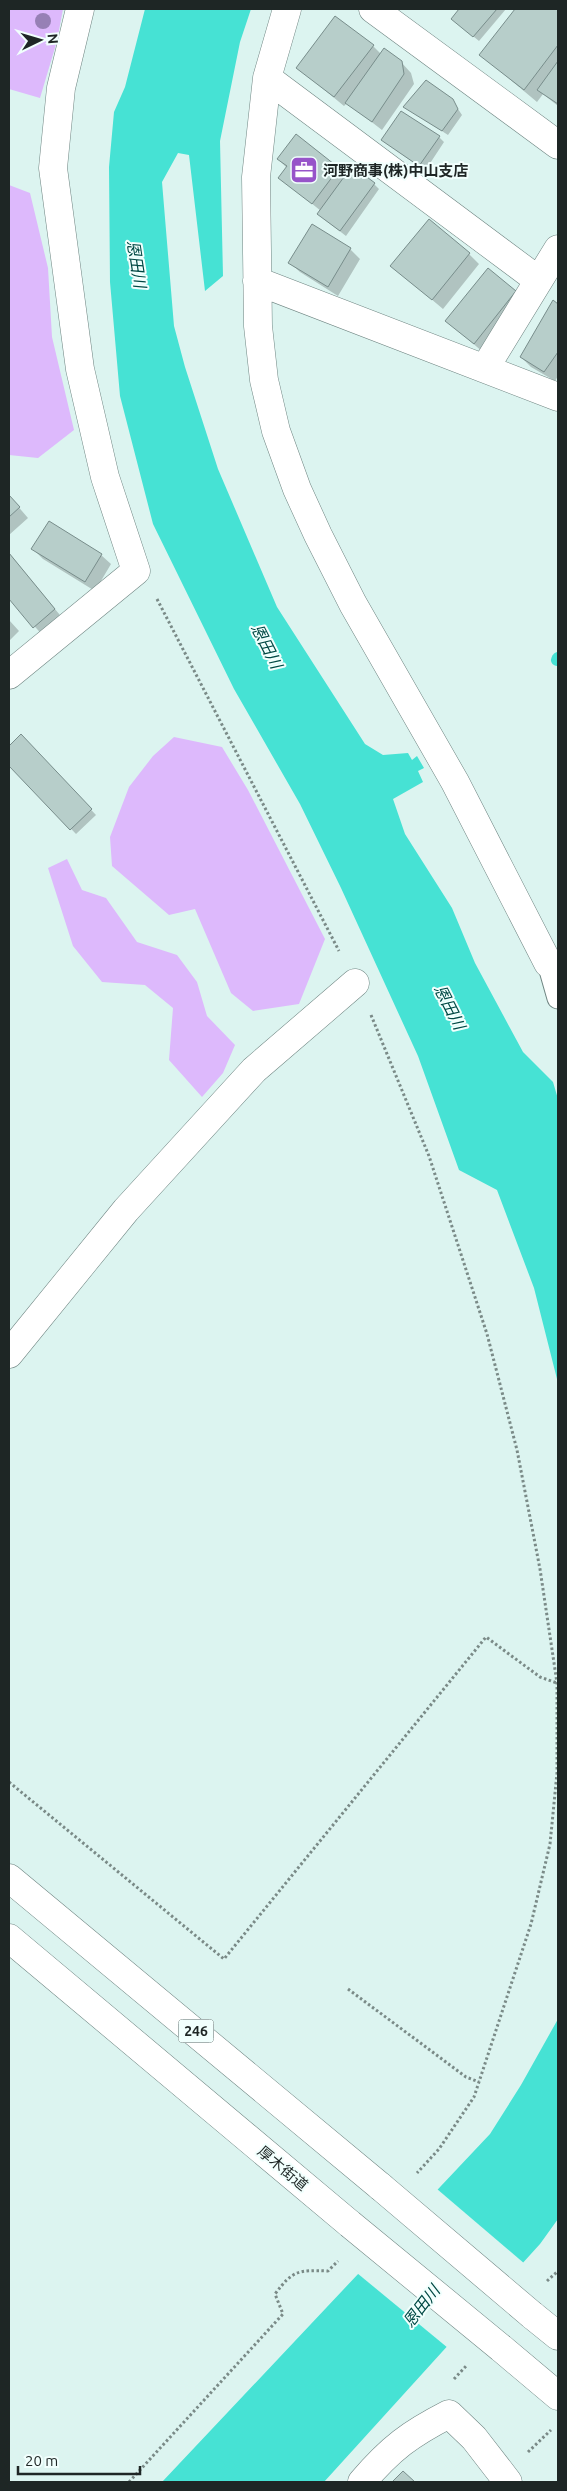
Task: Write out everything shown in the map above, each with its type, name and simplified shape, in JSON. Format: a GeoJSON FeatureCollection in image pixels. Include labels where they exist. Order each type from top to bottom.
{"type":"FeatureCollection","features":[{"type":"Feature","properties":{"kind":"main road"},"geometry":{"type":"LineString","coordinates":[[9,675],[136,571],[105,478],[80,369],[53,168],[61,88],[80,9]]}},
{"type":"Feature","properties":{"kind":"main road"},"geometry":{"type":"LineString","coordinates":[[287,9],[267,78],[256,177],[257,280],[264,380],[276,431],[296,489],[353,604],[455,782],[553,964]]}},
{"type":"Feature","properties":{"kind":"main road"},"geometry":{"type":"LineString","coordinates":[[373,9],[558,145]]}},
{"type":"Feature","properties":{"kind":"main road"},"geometry":{"type":"LineString","coordinates":[[267,78],[538,280]]}},
{"type":"Feature","properties":{"kind":"main road"},"geometry":{"type":"LineString","coordinates":[[485,368],[558,249]]}},
{"type":"Feature","properties":{"kind":"main road"},"geometry":{"type":"LineString","coordinates":[[257,280],[558,397]]}},
{"type":"Feature","properties":{"kind":"main road"},"geometry":{"type":"LineString","coordinates":[[9,1354],[126,1210],[254,1070],[356,983]]}},
{"type":"Feature","properties":{"kind":"main road","name":"246"},"geometry":{"type":"LineString","coordinates":[[9,1878],[202,2037],[558,2336]]}},
{"type":"Feature","properties":{"kind":"main road","name":"厚木街道"},"geometry":{"type":"LineString","coordinates":[[9,1938],[558,2396]]}},
{"type":"Feature","properties":{"kind":"main road"},"geometry":{"type":"LineString","coordinates":[[362,2482],[388,2452],[418,2430],[449,2414],[474,2438],[508,2482]]}},
{"type":"Feature","properties":{"kind":"lane"},"geometry":{"type":"LineString","coordinates":[[553,964],[558,998]]}},
{"type":"Feature","properties":{"kind":"path"},"geometry":{"type":"LineString","coordinates":[[136,571],[150,586],[380,1032],[429,1156],[486,1334],[517,1450],[540,1568],[557,1683],[557,1773],[550,1844],[531,1924],[474,2097],[439,2149]]}},
{"type":"Feature","properties":{"kind":"path"},"geometry":{"type":"LineString","coordinates":[[9,1782],[224,1959],[486,1637],[540,1677],[557,1683]]}},
{"type":"Feature","properties":{"kind":"path"},"geometry":{"type":"LineString","coordinates":[[348,1989],[466,2077],[479,2082]]}},
{"type":"Feature","properties":{"kind":"path"},"geometry":{"type":"LineString","coordinates":[[129,2482],[283,2314]]}},
{"type":"Feature","properties":{"kind":"path"},"geometry":{"type":"LineString","coordinates":[[522,2458],[550,2432]]}},
{"type":"Feature","properties":{"kind":"shaded area"},"geometry":{"type":"Polygon","coordinates":[[[9,9],[63,9],[57,41],[40,98],[9,89],[9,9]]]}},
{"type":"Feature","properties":{"kind":"shaded area"},"geometry":{"type":"Polygon","coordinates":[[[9,185],[30,193],[48,268],[52,337],[74,430],[38,458],[9,455],[9,185]]]}},
{"type":"Feature","properties":{"kind":"shaded area"},"geometry":{"type":"Polygon","coordinates":[[[174,737],[222,747],[248,790],[325,939],[299,1004],[253,1011],[231,993],[195,909],[169,915],[112,866],[110,837],[129,787],[153,756],[174,737]]]}},
{"type":"Feature","properties":{"kind":"shaded area"},"geometry":{"type":"Polygon","coordinates":[[[67,859],[82,890],[106,898],[137,942],[177,955],[197,982],[207,1016],[235,1045],[223,1073],[202,1097],[169,1060],[173,1008],[145,985],[102,982],[73,946],[48,868],[67,859]]]}},
{"type":"Feature","properties":{"kind":"water","name":"恩田川"},"geometry":{"type":"Polygon","coordinates":[[[145,9],[251,9],[240,42],[220,141],[223,276],[205,291],[189,155],[178,153],[162,182],[174,326],[185,367],[218,469],[277,607],[365,744],[383,755],[408,753],[412,760],[417,756],[424,768],[418,771],[423,782],[393,799],[405,834],[452,908],[475,963],[523,1052],[553,1082],[558,1099],[558,1383],[534,1288],[497,1190],[459,1170],[418,1056],[341,888],[300,804],[234,689],[153,524],[120,396],[110,282],[109,167],[114,112],[125,87],[145,9]]]}},
{"type":"Feature","properties":{"kind":"water","name":"恩田川"},"geometry":{"type":"Polygon","coordinates":[[[558,2019],[558,2219],[540,2244],[324,2482],[162,2482],[490,2134],[521,2085],[558,2019]]]}},
{"type":"Feature","properties":{"kind":"pier"},"geometry":{"type":"Polygon","coordinates":[[[437,2189],[525,2264],[448,2348],[357,2273],[437,2189]]]}},
{"type":"Feature","properties":{"kind":"building"},"geometry":{"type":"Polygon","coordinates":[[[459,9],[497,9],[473,37],[451,19],[459,9]]]}},
{"type":"Feature","properties":{"kind":"building"},"geometry":{"type":"Polygon","coordinates":[[[515,9],[558,9],[558,45],[524,90],[479,55],[515,9]]]}},
{"type":"Feature","properties":{"kind":"building"},"geometry":{"type":"Polygon","coordinates":[[[335,16],[374,45],[334,97],[296,68],[335,16]]]}},
{"type":"Feature","properties":{"kind":"building"},"geometry":{"type":"Polygon","coordinates":[[[384,48],[402,61],[404,74],[372,122],[345,103],[384,48]]]}},
{"type":"Feature","properties":{"kind":"building"},"geometry":{"type":"Polygon","coordinates":[[[558,61],[558,104],[537,90],[558,61]]]}},
{"type":"Feature","properties":{"kind":"building"},"geometry":{"type":"Polygon","coordinates":[[[426,80],[453,99],[458,109],[442,131],[403,107],[426,80]]]}},
{"type":"Feature","properties":{"kind":"building"},"geometry":{"type":"Polygon","coordinates":[[[401,111],[440,136],[419,166],[381,140],[401,111]]]}},
{"type":"Feature","properties":{"kind":"building"},"geometry":{"type":"Polygon","coordinates":[[[296,134],[339,168],[312,204],[278,178],[287,166],[277,159],[296,134]]]}},
{"type":"Feature","properties":{"kind":"building"},"geometry":{"type":"Polygon","coordinates":[[[352,166],[375,183],[340,231],[317,214],[352,166]]]}},
{"type":"Feature","properties":{"kind":"building"},"geometry":{"type":"Polygon","coordinates":[[[429,219],[470,253],[432,300],[390,266],[429,219]]]}},
{"type":"Feature","properties":{"kind":"building"},"geometry":{"type":"Polygon","coordinates":[[[312,224],[351,248],[328,287],[288,263],[312,224]]]}},
{"type":"Feature","properties":{"kind":"building"},"geometry":{"type":"Polygon","coordinates":[[[488,268],[516,291],[474,344],[445,321],[488,268]]]}},
{"type":"Feature","properties":{"kind":"building"},"geometry":{"type":"Polygon","coordinates":[[[553,300],[558,304],[558,352],[544,372],[520,357],[553,300]]]}},
{"type":"Feature","properties":{"kind":"building"},"geometry":{"type":"Polygon","coordinates":[[[9,495],[20,507],[9,517],[9,495]]]}},
{"type":"Feature","properties":{"kind":"building"},"geometry":{"type":"Polygon","coordinates":[[[49,521],[102,554],[85,582],[31,549],[49,521]]]}},
{"type":"Feature","properties":{"kind":"building"},"geometry":{"type":"Polygon","coordinates":[[[9,553],[55,609],[33,628],[9,599],[9,553]]]}},
{"type":"Feature","properties":{"kind":"building"},"geometry":{"type":"Polygon","coordinates":[[[21,734],[92,809],[70,830],[9,766],[9,746],[21,734]]]}},
{"type":"Feature","properties":{"kind":"building"},"geometry":{"type":"Polygon","coordinates":[[[403,2471],[415,2482],[392,2482],[403,2471]]]}},
{"type":"Feature","properties":{"kind":"place","name":"河野商事(株)中山支店"},"geometry":{"type":"Point","coordinates":[304,170]}}]}
